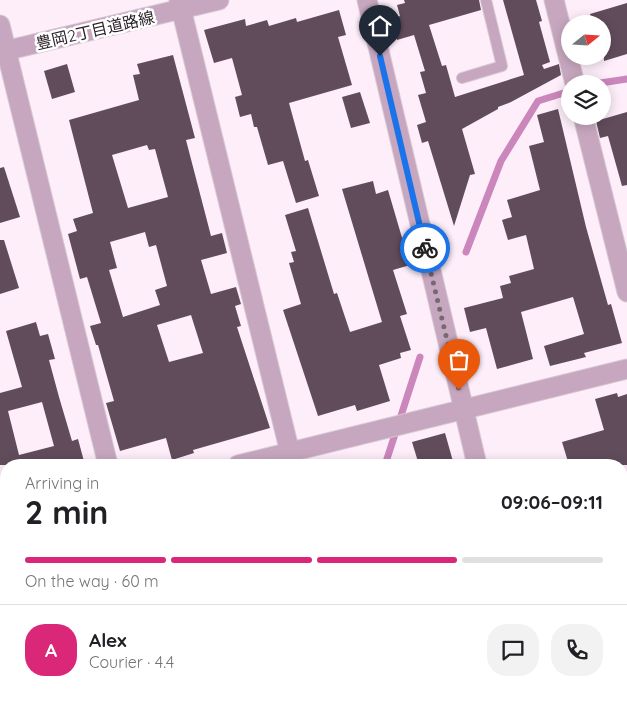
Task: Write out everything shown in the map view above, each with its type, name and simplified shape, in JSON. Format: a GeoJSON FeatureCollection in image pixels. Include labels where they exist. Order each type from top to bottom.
{"type":"FeatureCollection","features":[{"type":"Feature","properties":{"kind":"street","name":"豊岡2丁目道路線"},"geometry":{"type":"LineString","coordinates":[[3,52],[180,5],[219,0]]}},
{"type":"Feature","properties":{"kind":"street"},"geometry":{"type":"LineString","coordinates":[[367,0],[476,459]]}},
{"type":"Feature","properties":{"kind":"street"},"geometry":{"type":"LineString","coordinates":[[554,0],[573,75]]}},
{"type":"Feature","properties":{"kind":"street"},"geometry":{"type":"LineString","coordinates":[[180,5],[291,459],[463,409],[627,369]]}},
{"type":"Feature","properties":{"kind":"street"},"geometry":{"type":"LineString","coordinates":[[0,25],[3,52],[106,459]]}},
{"type":"Feature","properties":{"kind":"street"},"geometry":{"type":"LineString","coordinates":[[585,125],[627,292]]}},
{"type":"Feature","properties":{"kind":"lane"},"geometry":{"type":"LineString","coordinates":[[462,78],[502,66],[486,0]]}},
{"type":"Feature","properties":{"kind":"building"},"geometry":{"type":"Polygon","coordinates":[[[404,0],[479,0],[481,10],[429,25],[442,66],[446,65],[455,97],[524,75],[503,0],[536,0],[542,21],[539,22],[550,62],[542,65],[544,69],[559,64],[561,75],[498,107],[498,109],[462,129],[475,174],[470,175],[454,226],[428,141],[422,143],[417,125],[426,122],[418,95],[426,93],[420,72],[425,71],[414,35],[397,40],[391,19],[400,16],[397,5],[405,3],[404,0]]]}},
{"type":"Feature","properties":{"kind":"building"},"geometry":{"type":"Polygon","coordinates":[[[627,3],[627,54],[611,59],[611,15],[590,14],[627,3]]]}},
{"type":"Feature","properties":{"kind":"building"},"geometry":{"type":"Polygon","coordinates":[[[339,10],[346,35],[338,37],[352,85],[289,103],[305,161],[308,160],[319,196],[296,203],[283,161],[268,165],[257,127],[254,127],[251,114],[240,117],[235,97],[242,95],[232,58],[214,63],[204,30],[245,19],[246,26],[267,20],[269,26],[296,18],[297,22],[339,10]]]}},
{"type":"Feature","properties":{"kind":"building"},"geometry":{"type":"Polygon","coordinates":[[[173,55],[195,138],[186,140],[211,236],[222,233],[227,253],[201,260],[211,294],[236,287],[241,304],[235,306],[241,326],[237,327],[270,428],[193,450],[194,453],[175,459],[172,459],[166,438],[120,451],[106,403],[114,401],[98,345],[96,345],[90,326],[101,323],[87,277],[80,279],[68,234],[77,231],[73,219],[93,213],[69,120],[139,100],[133,75],[140,74],[137,64],[173,55]],[[147,145],[112,155],[128,208],[168,197],[155,149],[149,150],[147,145]],[[145,232],[110,242],[117,268],[109,270],[123,317],[160,305],[155,290],[167,286],[156,245],[149,247],[145,232]],[[191,315],[157,325],[169,362],[203,353],[191,315]]]}},
{"type":"Feature","properties":{"kind":"building"},"geometry":{"type":"Polygon","coordinates":[[[67,64],[75,92],[52,99],[44,71],[67,64]]]}},
{"type":"Feature","properties":{"kind":"building"},"geometry":{"type":"Polygon","coordinates":[[[360,92],[370,123],[351,128],[342,97],[360,92]]]}},
{"type":"Feature","properties":{"kind":"building"},"geometry":{"type":"Polygon","coordinates":[[[558,109],[586,227],[608,305],[611,304],[622,343],[584,353],[586,357],[550,366],[544,346],[584,334],[573,297],[521,312],[533,359],[497,369],[486,328],[470,332],[464,308],[503,298],[500,286],[511,283],[509,276],[534,269],[526,235],[508,240],[502,220],[512,217],[507,200],[540,190],[529,146],[544,142],[537,115],[558,109]]]}},
{"type":"Feature","properties":{"kind":"building"},"geometry":{"type":"Polygon","coordinates":[[[627,112],[627,185],[622,186],[608,136],[600,138],[597,125],[611,125],[611,117],[627,112]]]}},
{"type":"Feature","properties":{"kind":"building"},"geometry":{"type":"Polygon","coordinates":[[[4,167],[20,217],[0,223],[0,168],[4,167]]]}},
{"type":"Feature","properties":{"kind":"building"},"geometry":{"type":"Polygon","coordinates":[[[373,181],[376,194],[388,190],[410,265],[393,270],[407,314],[400,316],[411,350],[400,353],[401,358],[379,365],[390,401],[357,411],[355,405],[318,416],[283,310],[301,304],[289,263],[294,262],[291,252],[296,251],[285,215],[308,208],[334,294],[337,293],[350,332],[382,322],[342,189],[373,181]]]}},
{"type":"Feature","properties":{"kind":"building"},"geometry":{"type":"Polygon","coordinates":[[[0,240],[4,240],[19,288],[0,294],[0,240]]]}},
{"type":"Feature","properties":{"kind":"building"},"geometry":{"type":"Polygon","coordinates":[[[36,322],[40,336],[48,334],[55,359],[49,360],[59,397],[72,441],[78,439],[83,459],[0,459],[0,393],[22,387],[6,331],[36,322]],[[42,402],[8,411],[19,455],[54,446],[42,402]]]}},
{"type":"Feature","properties":{"kind":"building"},"geometry":{"type":"Polygon","coordinates":[[[617,393],[618,397],[627,394],[627,459],[567,459],[562,442],[604,430],[595,399],[617,393]]]}},
{"type":"Feature","properties":{"kind":"building"},"geometry":{"type":"Polygon","coordinates":[[[445,433],[452,459],[417,459],[412,442],[445,433]]]}},
{"type":"Feature","properties":{"kind":"waterway"},"geometry":{"type":"LineString","coordinates":[[611,81],[627,79]]}},
{"type":"Feature","properties":{"kind":"waterway"},"geometry":{"type":"LineString","coordinates":[[466,252],[501,161],[538,101],[561,94]]}},
{"type":"Feature","properties":{"kind":"waterway"},"geometry":{"type":"LineString","coordinates":[[387,459],[420,357]]}},
{"type":"Feature","properties":{"kind":"way so far"},"geometry":{"type":"LineString","coordinates":[[425,248],[459,390]]}},
{"type":"Feature","properties":{"kind":"route"},"geometry":{"type":"LineString","coordinates":[[380,56],[425,248]]}}]}
